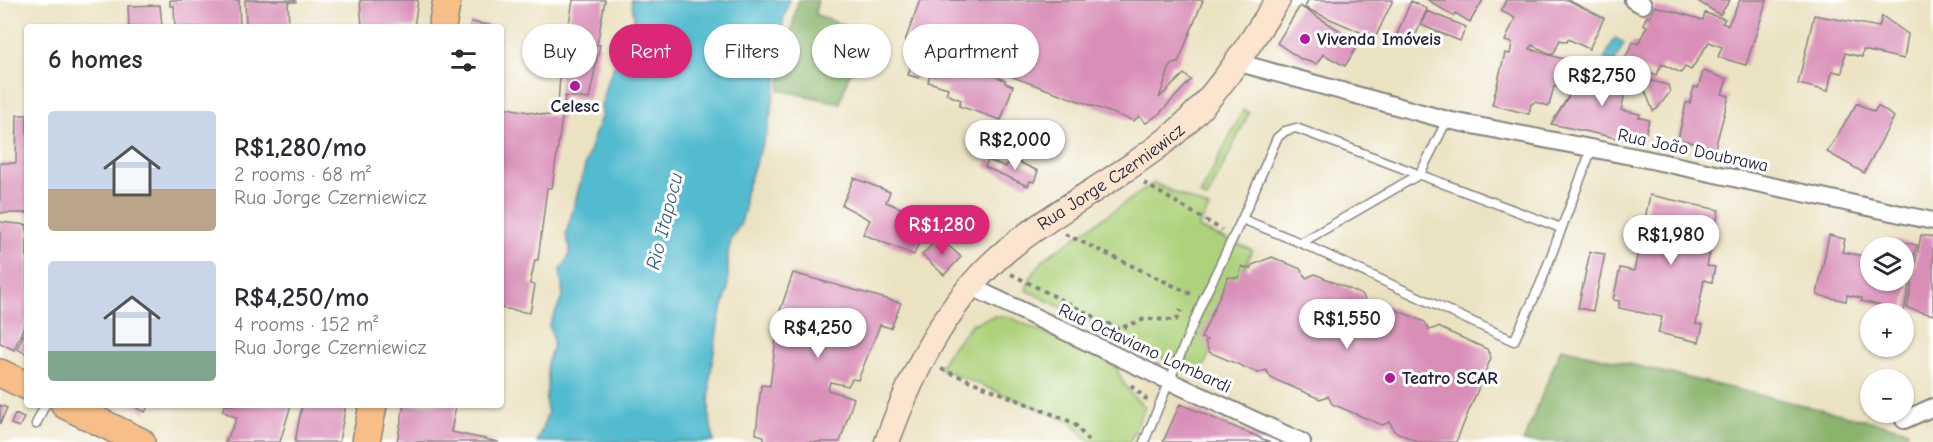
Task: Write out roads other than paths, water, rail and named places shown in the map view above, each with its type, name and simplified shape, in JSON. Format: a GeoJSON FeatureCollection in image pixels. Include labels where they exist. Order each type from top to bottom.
{"type":"FeatureCollection","features":[{"type":"Feature","properties":{"kind":"highway"},"geometry":{"type":"LineString","coordinates":[[443,24],[447,0]]}},
{"type":"Feature","properties":{"kind":"highway"},"geometry":{"type":"LineString","coordinates":[[0,373],[24,385]]}},
{"type":"Feature","properties":{"kind":"highway"},"geometry":{"type":"LineString","coordinates":[[71,408],[141,442]]}},
{"type":"Feature","properties":{"kind":"highway"},"geometry":{"type":"LineString","coordinates":[[366,442],[372,408]]}},
{"type":"Feature","properties":{"kind":"main road","name":"Rua Jorge Czerniewicz"},"geometry":{"type":"LineString","coordinates":[[887,442],[921,361],[939,329],[992,264],[1015,243],[1043,223],[1150,153],[1202,108],[1236,63],[1278,0]]}},
{"type":"Feature","properties":{"kind":"street","name":"Rua João Doubrawa"},"geometry":{"type":"LineString","coordinates":[[1236,63],[1447,120],[1592,148],[1933,221]]}},
{"type":"Feature","properties":{"kind":"street","name":"Rua Octaviano Lombardi"},"geometry":{"type":"LineString","coordinates":[[972,287],[1302,442]]}},
{"type":"Feature","properties":{"kind":"street"},"geometry":{"type":"LineString","coordinates":[[1914,416],[1933,407]]}},
{"type":"Feature","properties":{"kind":"lane"},"geometry":{"type":"LineString","coordinates":[[1301,243],[1420,174],[1447,120]]}},
{"type":"Feature","properties":{"kind":"lane"},"geometry":{"type":"LineString","coordinates":[[1144,442],[1203,300],[1242,219],[1277,138],[1285,130],[1296,128],[1561,228]]}},
{"type":"Feature","properties":{"kind":"lane"},"geometry":{"type":"LineString","coordinates":[[1242,219],[1301,243],[1514,341],[1540,285],[1592,148]]}},
{"type":"Feature","properties":{"kind":"lane"},"geometry":{"type":"LineString","coordinates":[[36,424],[44,408]]}},
{"type":"Feature","properties":{"kind":"water","name":"Rio Itapocu"},"geometry":{"type":"Polygon","coordinates":[[[631,0],[789,0],[783,24],[704,24],[704,78],[778,78],[767,131],[745,193],[745,208],[741,223],[732,237],[728,252],[728,289],[719,319],[710,377],[709,415],[714,442],[537,442],[548,412],[546,403],[547,366],[553,342],[549,326],[563,296],[560,270],[570,252],[566,234],[602,114],[601,106],[606,85],[609,78],[692,78],[692,24],[633,24],[634,17],[631,0]]]}},
{"type":"Feature","properties":{"kind":"water"},"geometry":{"type":"Polygon","coordinates":[[[1615,38],[1624,43],[1614,63],[1604,59],[1615,38]]]}},
{"type":"Feature","properties":{"kind":"place","name":"Vivenda Imóveis"},"geometry":{"type":"Point","coordinates":[1305,39]}},
{"type":"Feature","properties":{"kind":"place","name":"Celesc"},"geometry":{"type":"Point","coordinates":[575,86]}},
{"type":"Feature","properties":{"kind":"place","name":"Teatro SCAR"},"geometry":{"type":"Point","coordinates":[1390,378]}}]}
